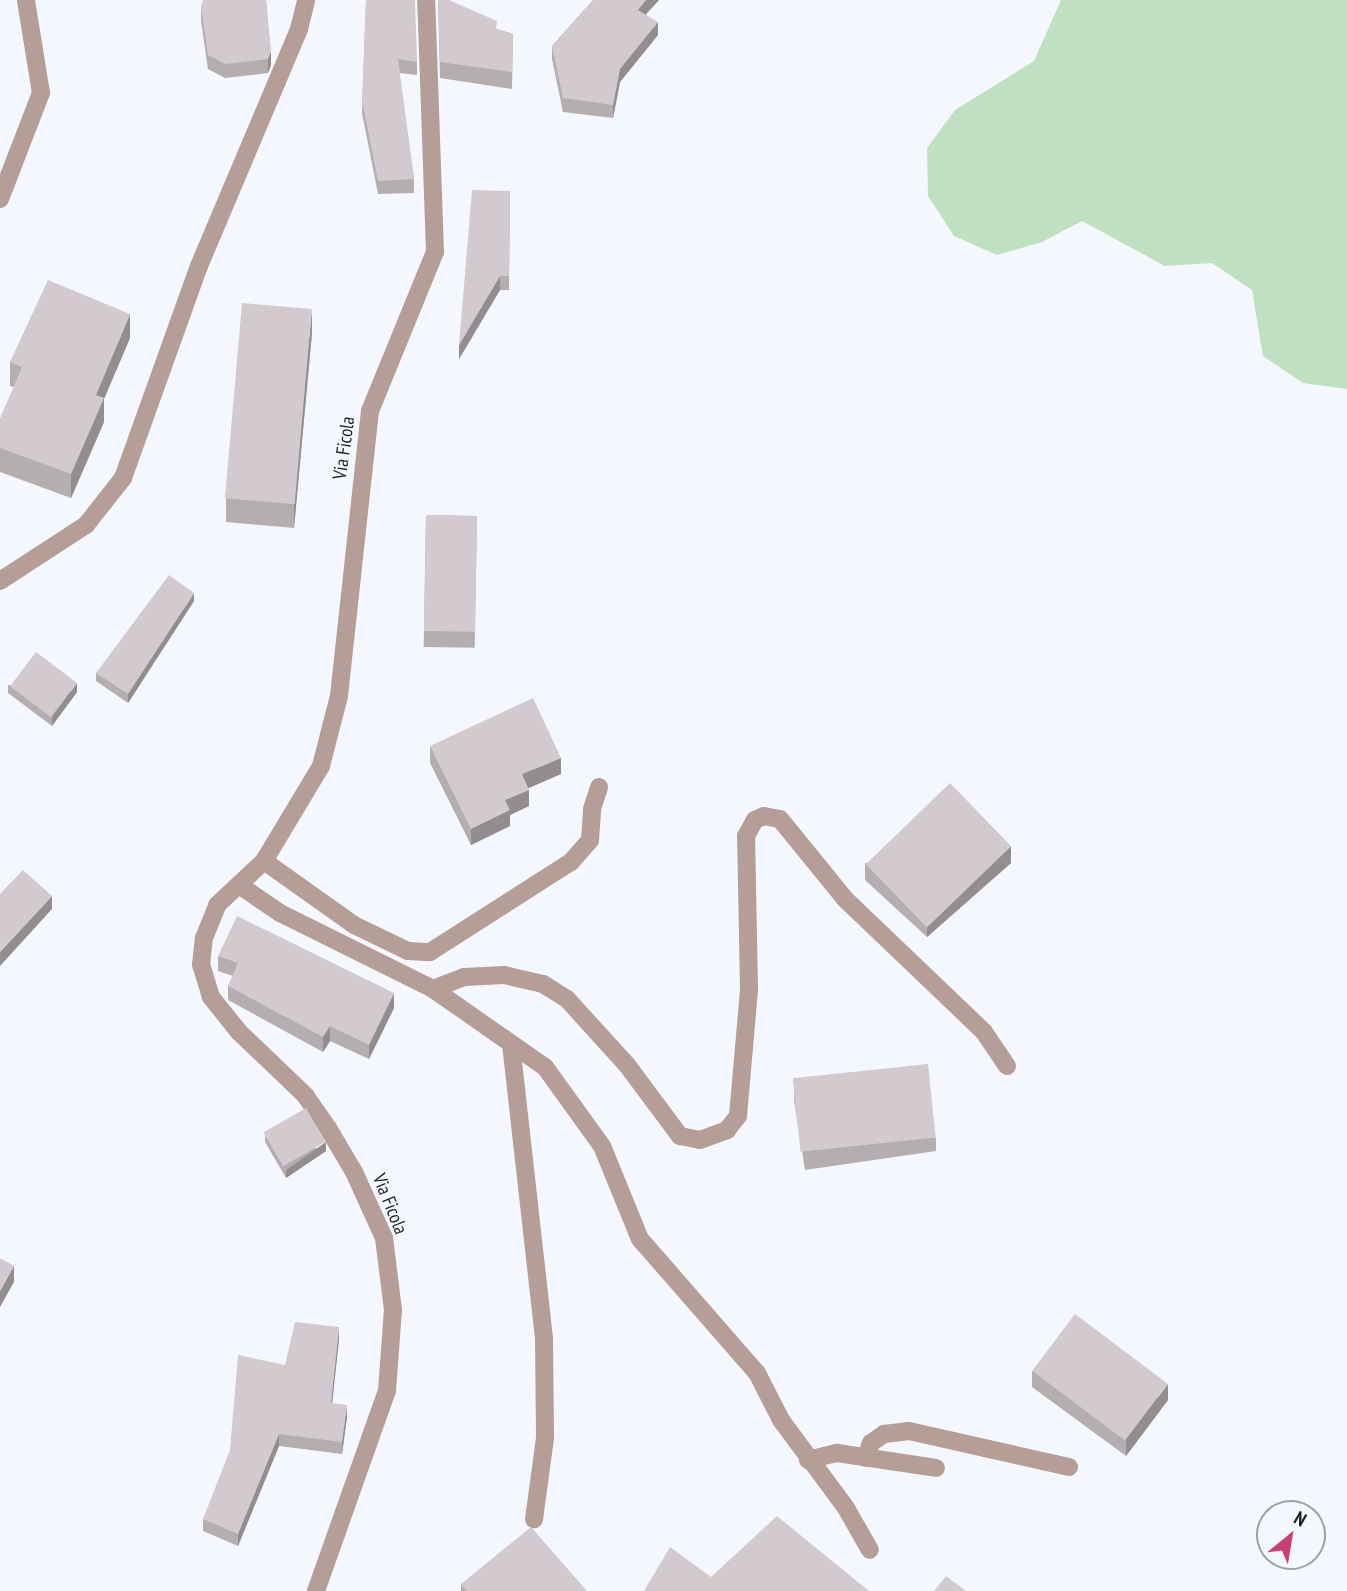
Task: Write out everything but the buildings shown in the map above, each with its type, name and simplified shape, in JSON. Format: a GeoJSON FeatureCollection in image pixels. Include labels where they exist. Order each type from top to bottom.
{"type":"FeatureCollection","features":[{"type":"Feature","properties":{"kind":"street"},"geometry":{"type":"LineString","coordinates":[[0,199],[41,93],[26,0]]}},
{"type":"Feature","properties":{"kind":"street"},"geometry":{"type":"LineString","coordinates":[[0,581],[86,525],[122,478],[199,266],[299,29],[306,0]]}},
{"type":"Feature","properties":{"kind":"street","name":"Via Ficola"},"geometry":{"type":"LineString","coordinates":[[316,1591],[387,1391],[393,1310],[384,1238],[354,1172],[306,1096],[239,1032],[211,997],[201,965],[204,938],[217,905],[264,861],[321,766],[339,696],[370,411],[435,251],[426,0]]}},
{"type":"Feature","properties":{"kind":"street"},"geometry":{"type":"LineString","coordinates":[[264,861],[354,925],[408,951],[430,952],[571,862],[590,840],[592,810],[599,787]]}},
{"type":"Feature","properties":{"kind":"street"},"geometry":{"type":"LineString","coordinates":[[433,989],[464,977],[504,975],[543,984],[567,999],[627,1065],[680,1136],[701,1140],[727,1130],[738,1115],[749,989],[746,836],[755,820],[764,816],[780,819],[845,899],[984,1032],[1007,1066]]}},
{"type":"Feature","properties":{"kind":"street"},"geometry":{"type":"LineString","coordinates":[[239,886],[279,914],[433,989],[545,1068],[602,1146],[640,1240],[757,1373],[808,1460],[846,1508],[870,1550]]}},
{"type":"Feature","properties":{"kind":"street"},"geometry":{"type":"LineString","coordinates":[[511,1044],[544,1338],[545,1438],[534,1519]]}},
{"type":"Feature","properties":{"kind":"street"},"geometry":{"type":"LineString","coordinates":[[866,1458],[871,1443],[884,1434],[909,1431],[1069,1467]]}},
{"type":"Feature","properties":{"kind":"street"},"geometry":{"type":"LineString","coordinates":[[808,1460],[838,1454],[936,1468]]}},
{"type":"Feature","properties":{"kind":"green space"},"geometry":{"type":"Polygon","coordinates":[[[1061,0],[1347,0],[1347,389],[1303,383],[1263,356],[1252,290],[1212,263],[1165,266],[1082,221],[1042,242],[997,255],[954,236],[928,196],[927,148],[955,110],[1034,61],[1061,0]]]}}]}
